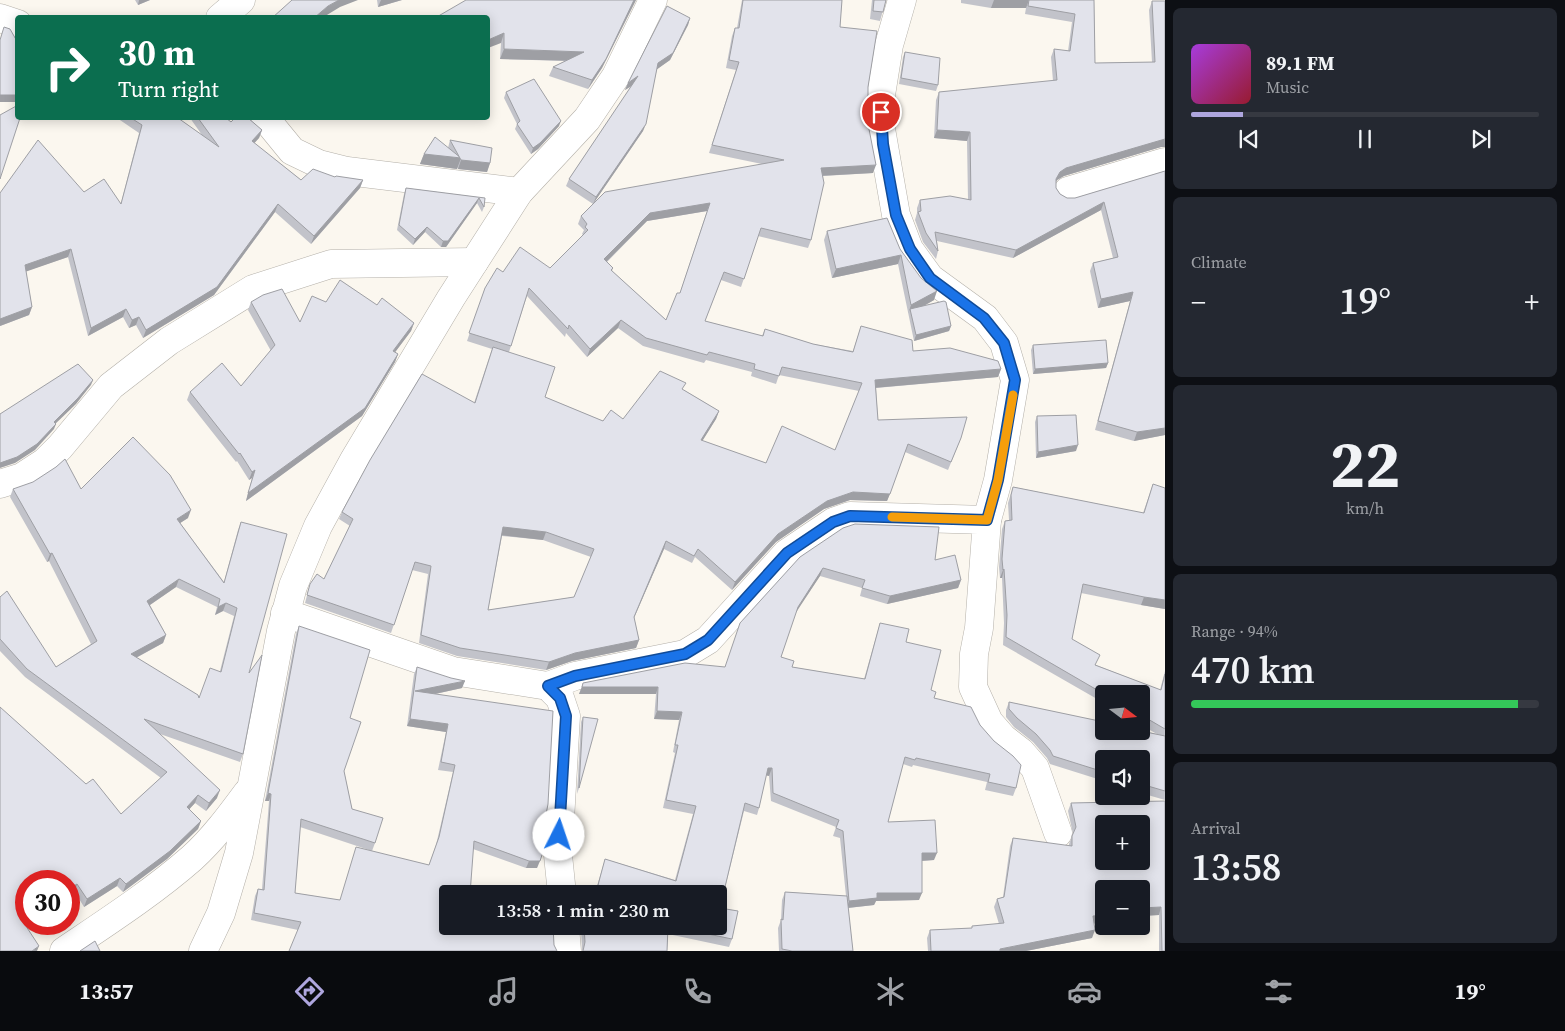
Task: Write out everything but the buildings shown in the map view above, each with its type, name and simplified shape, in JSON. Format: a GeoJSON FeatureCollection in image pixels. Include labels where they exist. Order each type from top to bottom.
{"type":"FeatureCollection","features":[{"type":"Feature","properties":{"kind":"street"},"geometry":{"type":"LineString","coordinates":[[224,15],[241,0]]}},
{"type":"Feature","properties":{"kind":"street"},"geometry":{"type":"LineString","coordinates":[[203,951],[221,913],[239,853],[268,693],[286,613],[293,586],[318,526],[354,460],[427,336],[474,262],[519,192],[587,119],[616,76],[653,0]]}},
{"type":"Feature","properties":{"kind":"street"},"geometry":{"type":"LineString","coordinates":[[902,0],[889,45],[881,94],[881,129],[896,215],[910,249],[930,278],[984,318],[1004,343],[1015,380],[998,480],[987,520],[980,628],[974,654],[973,687],[989,722],[1035,768],[1058,833]]}},
{"type":"Feature","properties":{"kind":"street"},"geometry":{"type":"LineString","coordinates":[[0,18],[15,23]]}},
{"type":"Feature","properties":{"kind":"street"},"geometry":{"type":"LineString","coordinates":[[267,120],[292,151],[319,164],[347,171],[519,192]]}},
{"type":"Feature","properties":{"kind":"street"},"geometry":{"type":"LineString","coordinates":[[1068,191],[1165,162]]}},
{"type":"Feature","properties":{"kind":"street"},"geometry":{"type":"LineString","coordinates":[[0,484],[22,477],[45,462],[111,386],[169,341],[253,289],[331,264],[474,262]]}},
{"type":"Feature","properties":{"kind":"street"},"geometry":{"type":"LineString","coordinates":[[286,613],[453,671],[548,686],[575,676],[685,654],[708,640],[787,553],[833,522],[850,516],[987,520]]}},
{"type":"Feature","properties":{"kind":"street"},"geometry":{"type":"LineString","coordinates":[[548,686],[560,698],[566,716],[558,854],[561,885]]}},
{"type":"Feature","properties":{"kind":"street"},"geometry":{"type":"LineString","coordinates":[[64,951],[133,904],[192,857],[226,821],[250,790]]}},
{"type":"Feature","properties":{"kind":"street"},"geometry":{"type":"LineString","coordinates":[[566,935],[567,951]]}},
{"type":"Feature","properties":{"kind":"slow traffic"},"geometry":{"type":"LineString","coordinates":[[892,517],[987,520],[998,480],[1013,395]]}},
{"type":"Feature","properties":{"kind":"route"},"geometry":{"type":"LineString","coordinates":[[559,835],[566,716],[560,698],[548,686],[575,676],[685,654],[708,640],[787,553],[833,522],[850,516],[987,520],[998,480],[1015,380],[1004,343],[984,318],[930,278],[910,249],[896,215],[887,173],[881,129],[881,112]]}}]}
